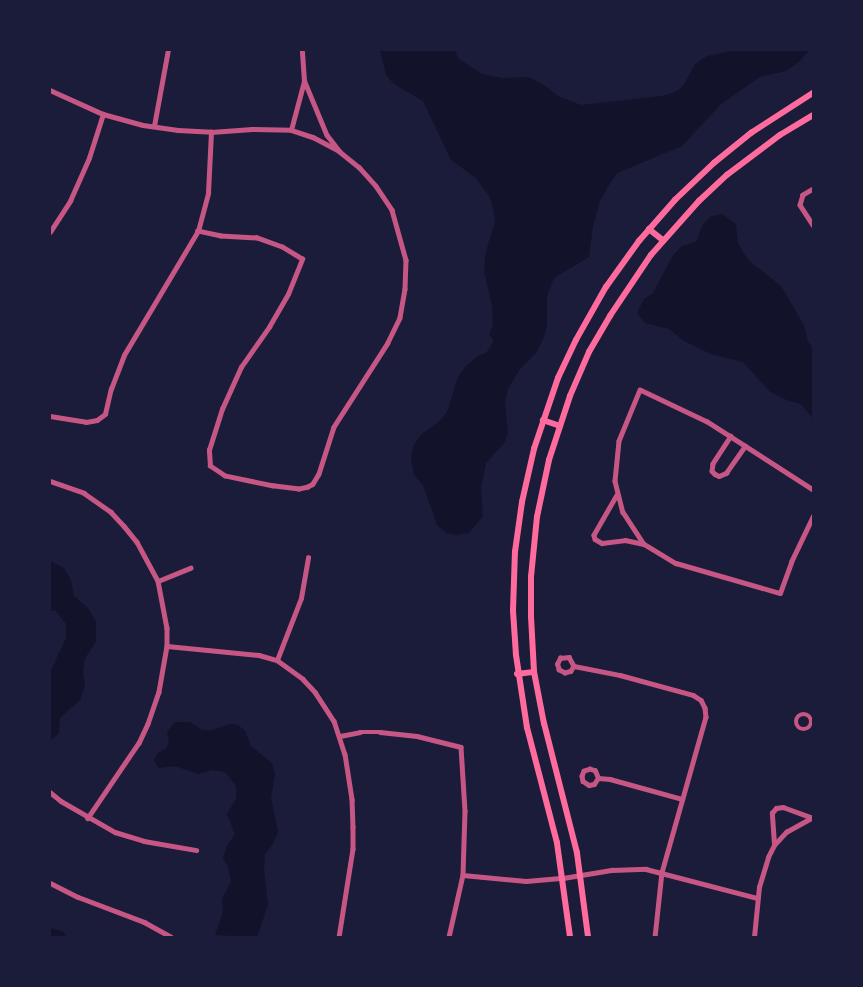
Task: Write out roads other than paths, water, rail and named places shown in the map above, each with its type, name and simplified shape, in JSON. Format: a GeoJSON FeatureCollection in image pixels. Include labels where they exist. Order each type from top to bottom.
{"type":"FeatureCollection","features":[{"type":"Feature","properties":{"kind":"main road"},"geometry":{"type":"LineString","coordinates":[[570,937],[564,878],[557,843],[527,728],[518,674],[513,611],[515,552],[525,485],[543,420],[567,358],[586,321],[615,275],[649,229],[675,200],[714,163],[751,133],[813,93]]}},
{"type":"Feature","properties":{"kind":"main road"},"geometry":{"type":"LineString","coordinates":[[588,937],[581,875],[569,818],[544,724],[534,672],[531,616],[534,543],[545,478],[560,426],[579,375],[598,335],[637,273],[698,201],[727,175],[780,135],[813,115]]}},
{"type":"Feature","properties":{"kind":"main road"},"geometry":{"type":"LineString","coordinates":[[649,229],[663,240]]}},
{"type":"Feature","properties":{"kind":"main road"},"geometry":{"type":"LineString","coordinates":[[543,420],[560,426]]}},
{"type":"Feature","properties":{"kind":"main road"},"geometry":{"type":"LineString","coordinates":[[518,674],[534,672]]}},
{"type":"Feature","properties":{"kind":"street"},"geometry":{"type":"LineString","coordinates":[[154,126],[168,50]]}},
{"type":"Feature","properties":{"kind":"street"},"geometry":{"type":"LineString","coordinates":[[302,50],[304,81],[327,135],[339,151]]}},
{"type":"Feature","properties":{"kind":"street"},"geometry":{"type":"LineString","coordinates":[[291,130],[304,81]]}},
{"type":"Feature","properties":{"kind":"street"},"geometry":{"type":"LineString","coordinates":[[50,90],[103,114],[128,122],[211,132],[252,129],[291,130],[313,137],[339,151],[359,167],[376,186],[392,210],[406,260],[405,289],[400,318],[388,343],[334,427],[326,446],[319,474],[313,484],[308,487],[299,489],[273,486],[224,476],[210,466],[209,450],[222,408],[242,367],[269,327],[288,294],[302,259],[282,247],[257,238],[220,236],[198,231]]}},
{"type":"Feature","properties":{"kind":"street"},"geometry":{"type":"LineString","coordinates":[[50,232],[70,201],[89,158],[103,114]]}},
{"type":"Feature","properties":{"kind":"street"},"geometry":{"type":"LineString","coordinates":[[50,416],[86,422],[97,420],[105,414],[111,389],[128,348],[198,231],[208,193],[211,132]]}},
{"type":"Feature","properties":{"kind":"street"},"geometry":{"type":"LineString","coordinates":[[813,189],[803,195],[800,205],[813,225]]}},
{"type":"Feature","properties":{"kind":"street"},"geometry":{"type":"LineString","coordinates":[[644,544],[623,512],[617,494],[615,460],[619,441],[640,390],[681,407],[731,436],[813,490]]}},
{"type":"Feature","properties":{"kind":"street"},"geometry":{"type":"LineString","coordinates":[[731,436],[712,464],[712,471],[715,474],[719,476],[726,473],[745,446]]}},
{"type":"Feature","properties":{"kind":"street"},"geometry":{"type":"LineString","coordinates":[[50,481],[84,493],[111,512],[137,542],[158,581],[166,615],[167,646],[159,692],[148,724],[139,743],[88,818]]}},
{"type":"Feature","properties":{"kind":"street"},"geometry":{"type":"LineString","coordinates":[[617,494],[594,535],[595,539],[602,543],[625,540],[644,544],[676,563],[780,593],[791,562],[813,516]]}},
{"type":"Feature","properties":{"kind":"street"},"geometry":{"type":"LineString","coordinates":[[277,660],[301,598],[308,558]]}},
{"type":"Feature","properties":{"kind":"street"},"geometry":{"type":"LineString","coordinates":[[158,581],[190,568]]}},
{"type":"Feature","properties":{"kind":"street"},"geometry":{"type":"LineString","coordinates":[[167,646],[244,653],[277,660],[303,678],[315,692],[334,721],[340,736],[349,776],[353,827],[353,849],[339,937]]}},
{"type":"Feature","properties":{"kind":"street"},"geometry":{"type":"LineString","coordinates":[[574,666],[620,675],[693,695],[704,704],[706,717],[662,872],[655,937]]}},
{"type":"Feature","properties":{"kind":"street"},"geometry":{"type":"LineString","coordinates":[[340,736],[360,732],[380,732],[417,736],[461,746],[465,810],[462,875],[449,937]]}},
{"type":"Feature","properties":{"kind":"street"},"geometry":{"type":"LineString","coordinates":[[598,778],[619,781],[682,798]]}},
{"type":"Feature","properties":{"kind":"street"},"geometry":{"type":"LineString","coordinates":[[50,792],[88,818],[114,832],[144,841],[196,850]]}},
{"type":"Feature","properties":{"kind":"street"},"geometry":{"type":"LineString","coordinates":[[774,845],[772,815],[774,809],[781,807],[812,817]]}},
{"type":"Feature","properties":{"kind":"street"},"geometry":{"type":"LineString","coordinates":[[754,937],[757,898],[763,869],[774,845],[791,828],[812,817]]}},
{"type":"Feature","properties":{"kind":"street"},"geometry":{"type":"LineString","coordinates":[[462,875],[508,881],[564,878],[627,869],[662,872],[757,898]]}},
{"type":"Feature","properties":{"kind":"street"},"geometry":{"type":"LineString","coordinates":[[50,883],[78,897],[144,922],[171,937]]}},
{"type":"Feature","properties":{"kind":"waterway"},"geometry":{"type":"LineString","coordinates":[[50,934],[60,937]]}}]}
